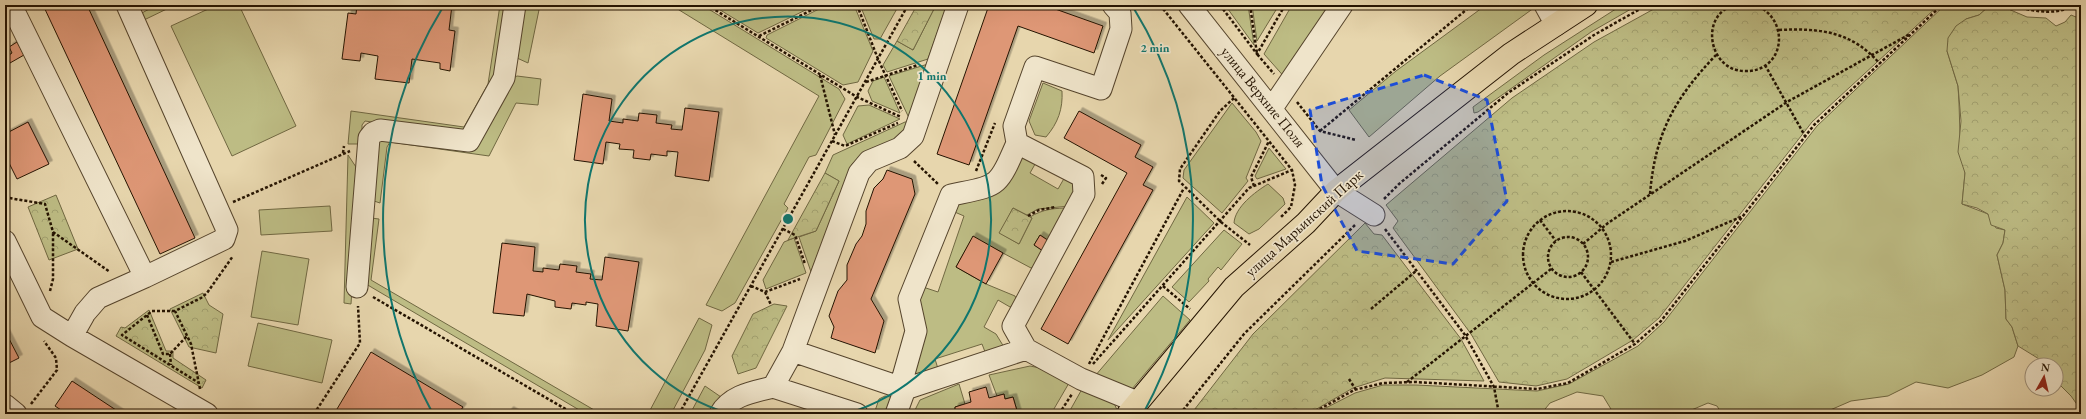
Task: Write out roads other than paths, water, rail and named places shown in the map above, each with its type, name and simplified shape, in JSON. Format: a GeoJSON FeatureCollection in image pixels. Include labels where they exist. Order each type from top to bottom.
{"type":"FeatureCollection","features":[{"type":"Feature","properties":{"kind":"main road","name":"улица Марьинский Парк"},"geometry":{"type":"LineString","coordinates":[[1132,408],[1234,287],[1306,223],[1336,191],[1511,54],[1586,5]]}},
{"type":"Feature","properties":{"kind":"street"},"geometry":{"type":"LineString","coordinates":[[11,5],[145,277]]}},
{"type":"Feature","properties":{"kind":"street"},"geometry":{"type":"LineString","coordinates":[[72,336],[85,313],[98,298],[224,239],[227,230],[127,5]]}},
{"type":"Feature","properties":{"kind":"street"},"geometry":{"type":"LineString","coordinates":[[357,287],[369,138],[373,133],[380,130],[469,141],[504,78],[515,5]]}},
{"type":"Feature","properties":{"kind":"street"},"geometry":{"type":"LineString","coordinates":[[773,387],[794,351],[859,173],[868,161],[900,148],[913,136],[958,5]]}},
{"type":"Feature","properties":{"kind":"street"},"geometry":{"type":"LineString","coordinates":[[896,414],[905,389],[904,377],[916,331],[909,299],[951,195],[991,187],[1002,177],[1017,143],[1014,126],[1035,67],[1101,89],[1121,29],[1120,13],[1113,5]]}},
{"type":"Feature","properties":{"kind":"street","name":"улица Верхние Поля"},"geometry":{"type":"LineString","coordinates":[[1189,5],[1272,108],[1336,191]]}},
{"type":"Feature","properties":{"kind":"street"},"geometry":{"type":"LineString","coordinates":[[1272,108],[1342,5]]}},
{"type":"Feature","properties":{"kind":"street"},"geometry":{"type":"LineString","coordinates":[[1545,5],[1556,25]]}},
{"type":"Feature","properties":{"kind":"street"},"geometry":{"type":"LineString","coordinates":[[1017,143],[1083,177],[1084,194],[1012,326],[1026,349],[1132,408]]}},
{"type":"Feature","properties":{"kind":"street"},"geometry":{"type":"LineString","coordinates":[[1336,191],[1372,214]]}},
{"type":"Feature","properties":{"kind":"street"},"geometry":{"type":"LineString","coordinates":[[5,240],[42,318],[205,413]]}},
{"type":"Feature","properties":{"kind":"street"},"geometry":{"type":"LineString","coordinates":[[794,351],[905,389],[1026,349]]}},
{"type":"Feature","properties":{"kind":"street"},"geometry":{"type":"LineString","coordinates":[[720,414],[725,405],[744,394],[773,387],[857,414]]}},
{"type":"Feature","properties":{"kind":"street"},"geometry":{"type":"LineString","coordinates":[[5,405],[22,412]]}}]}
